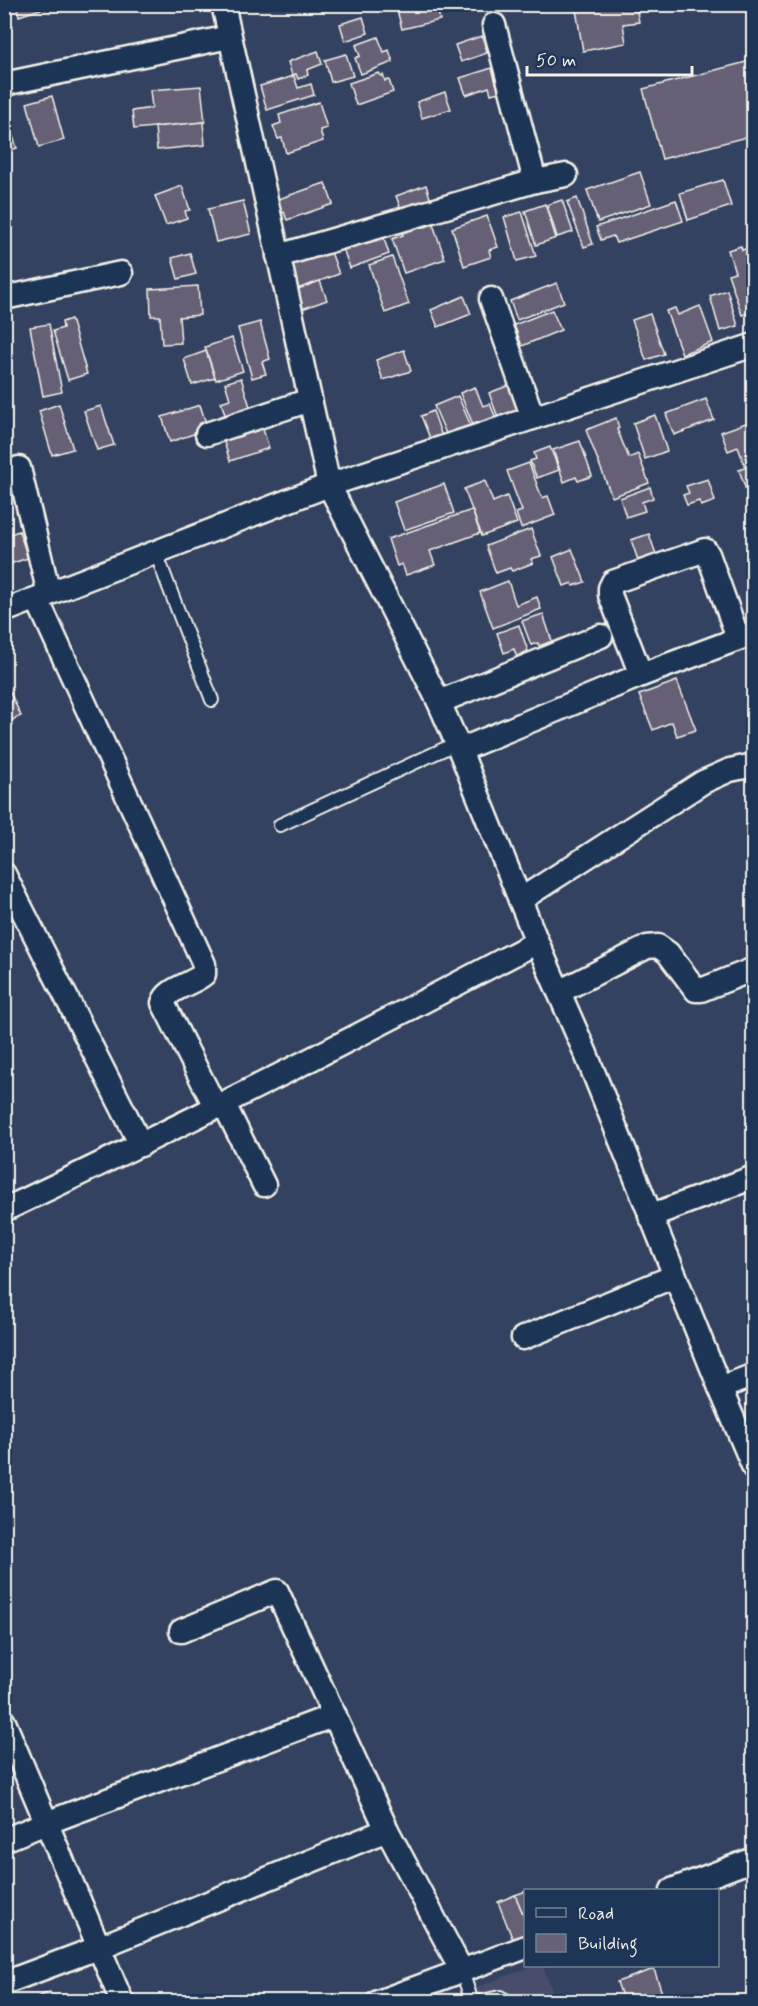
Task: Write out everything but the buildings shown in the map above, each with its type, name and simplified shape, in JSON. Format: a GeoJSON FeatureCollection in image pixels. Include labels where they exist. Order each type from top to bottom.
{"type":"FeatureCollection","features":[{"type":"Feature","properties":{"kind":"street"},"geometry":{"type":"LineString","coordinates":[[224,4],[229,38],[329,485],[439,702],[459,747],[753,1468]]}},
{"type":"Feature","properties":{"kind":"street"},"geometry":{"type":"LineString","coordinates":[[494,25],[535,182]]}},
{"type":"Feature","properties":{"kind":"street"},"geometry":{"type":"LineString","coordinates":[[4,84],[229,38]]}},
{"type":"Feature","properties":{"kind":"street"},"geometry":{"type":"LineString","coordinates":[[278,256],[566,175]]}},
{"type":"Feature","properties":{"kind":"street"},"geometry":{"type":"LineString","coordinates":[[4,298],[121,273]]}},
{"type":"Feature","properties":{"kind":"street"},"geometry":{"type":"LineString","coordinates":[[491,299],[533,418]]}},
{"type":"Feature","properties":{"kind":"street"},"geometry":{"type":"LineString","coordinates":[[4,611],[329,485],[753,345]]}},
{"type":"Feature","properties":{"kind":"street"},"geometry":{"type":"LineString","coordinates":[[207,434],[310,400]]}},
{"type":"Feature","properties":{"kind":"street"},"geometry":{"type":"LineString","coordinates":[[19,468],[43,596],[204,964],[204,974],[194,982],[167,994],[163,1003],[264,1185]]}},
{"type":"Feature","properties":{"kind":"street"},"geometry":{"type":"LineString","coordinates":[[459,747],[746,636],[705,550],[614,582],[610,588],[610,595],[641,675]]}},
{"type":"Feature","properties":{"kind":"street"},"geometry":{"type":"LineString","coordinates":[[439,702],[601,636]]}},
{"type":"Feature","properties":{"kind":"street"},"geometry":{"type":"LineString","coordinates":[[520,900],[703,782],[730,770],[753,765]]}},
{"type":"Feature","properties":{"kind":"street"},"geometry":{"type":"LineString","coordinates":[[4,874],[141,1145]]}},
{"type":"Feature","properties":{"kind":"street"},"geometry":{"type":"LineString","coordinates":[[4,1210],[220,1106],[537,942]]}},
{"type":"Feature","properties":{"kind":"street"},"geometry":{"type":"LineString","coordinates":[[559,992],[654,945],[668,953],[696,990],[753,969]]}},
{"type":"Feature","properties":{"kind":"street"},"geometry":{"type":"LineString","coordinates":[[650,1216],[753,1177]]}},
{"type":"Feature","properties":{"kind":"street"},"geometry":{"type":"LineString","coordinates":[[523,1338],[675,1276]]}},
{"type":"Feature","properties":{"kind":"street"},"geometry":{"type":"LineString","coordinates":[[720,1388],[753,1375]]}},
{"type":"Feature","properties":{"kind":"street"},"geometry":{"type":"LineString","coordinates":[[181,1631],[277,1591],[387,1830],[462,1971]]}},
{"type":"Feature","properties":{"kind":"street"},"geometry":{"type":"LineString","coordinates":[[4,1840],[335,1715]]}},
{"type":"Feature","properties":{"kind":"street"},"geometry":{"type":"LineString","coordinates":[[4,1722],[122,2001]]}},
{"type":"Feature","properties":{"kind":"street"},"geometry":{"type":"LineString","coordinates":[[4,1983],[99,1947],[387,1830]]}},
{"type":"Feature","properties":{"kind":"street"},"geometry":{"type":"LineString","coordinates":[[675,1889],[753,1859]]}},
{"type":"Feature","properties":{"kind":"street"},"geometry":{"type":"LineString","coordinates":[[378,2001],[524,1947]]}},
{"type":"Feature","properties":{"kind":"lane"},"geometry":{"type":"LineString","coordinates":[[156,553],[212,700]]}},
{"type":"Feature","properties":{"kind":"lane"},"geometry":{"type":"LineString","coordinates":[[280,825],[459,747]]}},
{"type":"Feature","properties":{"kind":"lane"},"geometry":{"type":"LineString","coordinates":[[462,1971],[472,2001]]}},
{"type":"Feature","properties":{"kind":"lane"},"geometry":{"type":"LineString","coordinates":[[477,2001],[500,1997],[509,2001]]}},
{"type":"Feature","properties":{"kind":"shaded area"},"geometry":{"type":"Polygon","coordinates":[[[530,1967],[543,1967],[556,2001],[437,2002],[530,1967]]]}}]}
